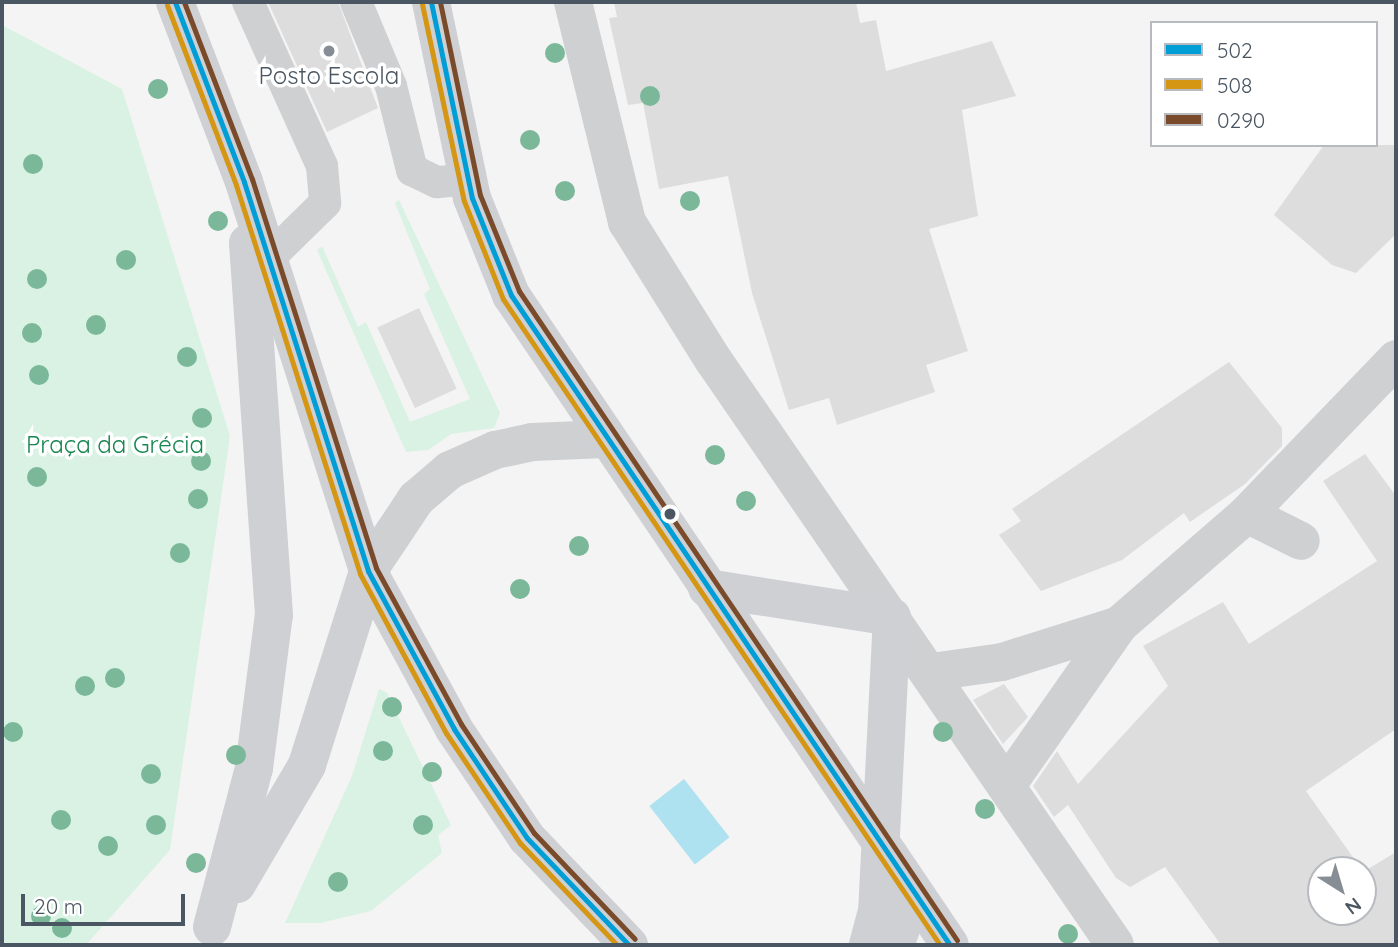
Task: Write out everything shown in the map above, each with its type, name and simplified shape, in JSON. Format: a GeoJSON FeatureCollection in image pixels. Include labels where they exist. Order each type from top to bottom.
{"type":"FeatureCollection","features":[{"type":"Feature","properties":{"kind":"main road"},"geometry":{"type":"LineString","coordinates":[[175,2],[244,182],[368,571],[454,729],[527,838],[629,945]]}},
{"type":"Feature","properties":{"kind":"main road"},"geometry":{"type":"LineString","coordinates":[[431,2],[468,180],[511,295],[605,439],[950,945]]}},
{"type":"Feature","properties":{"kind":"main road"},"geometry":{"type":"LineString","coordinates":[[205,936],[254,768],[274,615],[244,182]]}},
{"type":"Feature","properties":{"kind":"main road"},"geometry":{"type":"LineString","coordinates":[[205,936],[307,765],[368,571]]}},
{"type":"Feature","properties":{"kind":"main road"},"geometry":{"type":"LineString","coordinates":[[707,588],[891,617],[877,911],[868,945]]}},
{"type":"Feature","properties":{"kind":"main road"},"geometry":{"type":"LineString","coordinates":[[895,945],[914,894]]}},
{"type":"Feature","properties":{"kind":"street"},"geometry":{"type":"LineString","coordinates":[[572,2],[627,222],[713,361],[932,672],[1115,945]]}},
{"type":"Feature","properties":{"kind":"street"},"geometry":{"type":"LineString","coordinates":[[1007,785],[1119,625],[1247,514],[1396,360]]}},
{"type":"Feature","properties":{"kind":"street"},"geometry":{"type":"LineString","coordinates":[[368,571],[416,499],[450,470],[495,450],[532,442],[605,439]]}},
{"type":"Feature","properties":{"kind":"street"},"geometry":{"type":"LineString","coordinates":[[1247,514],[1301,541]]}},
{"type":"Feature","properties":{"kind":"street"},"geometry":{"type":"LineString","coordinates":[[932,672],[1002,662],[1119,625]]}},
{"type":"Feature","properties":{"kind":"lane"},"geometry":{"type":"LineString","coordinates":[[248,2],[322,166],[324,203],[268,259]]}},
{"type":"Feature","properties":{"kind":"lane"},"geometry":{"type":"LineString","coordinates":[[356,2],[391,86],[412,170],[437,182],[468,180]]}},
{"type":"Feature","properties":{"kind":"green space","name":"Praça da Grécia"},"geometry":{"type":"Polygon","coordinates":[[[2,25],[122,89],[230,436],[170,850],[86,945],[2,945],[2,25]]]}},
{"type":"Feature","properties":{"kind":"green space"},"geometry":{"type":"Polygon","coordinates":[[[399,200],[500,413],[494,428],[451,434],[428,450],[406,452],[317,250],[322,246],[358,327],[366,322],[410,422],[470,399],[424,294],[430,289],[395,203],[399,200]]]}},
{"type":"Feature","properties":{"kind":"green space"},"geometry":{"type":"Polygon","coordinates":[[[379,689],[387,693],[451,825],[438,835],[442,853],[371,911],[320,923],[285,923],[352,776],[379,689]]]}},
{"type":"Feature","properties":{"kind":"water"},"geometry":{"type":"Polygon","coordinates":[[[684,779],[730,837],[695,864],[649,806],[684,779]]]}},
{"type":"Feature","properties":{"kind":"building","name":"Posto Escola"},"geometry":{"type":"Polygon","coordinates":[[[268,2],[338,2],[378,108],[327,132],[268,2]]]}},
{"type":"Feature","properties":{"kind":"building"},"geometry":{"type":"Polygon","coordinates":[[[614,2],[856,2],[860,23],[876,20],[886,71],[992,41],[1016,96],[962,110],[978,216],[929,229],[968,351],[926,365],[935,392],[837,425],[829,398],[789,410],[752,293],[728,176],[659,189],[643,103],[628,105],[609,18],[617,17],[614,2]]]}},
{"type":"Feature","properties":{"kind":"building"},"geometry":{"type":"Polygon","coordinates":[[[1396,145],[1396,234],[1356,273],[1332,265],[1274,215],[1323,147],[1396,145]]]}},
{"type":"Feature","properties":{"kind":"building"},"geometry":{"type":"Polygon","coordinates":[[[419,308],[457,389],[415,408],[377,327],[419,308]]]}},
{"type":"Feature","properties":{"kind":"building"},"geometry":{"type":"Polygon","coordinates":[[[1229,362],[1282,428],[1282,446],[1245,484],[1190,522],[1184,513],[1122,560],[1041,591],[999,535],[1021,521],[1012,509],[1229,362]]]}},
{"type":"Feature","properties":{"kind":"building"},"geometry":{"type":"Polygon","coordinates":[[[1365,454],[1396,496],[1396,729],[1306,791],[1352,856],[1307,856],[1307,926],[1377,926],[1377,864],[1396,852],[1396,945],[1221,945],[1165,867],[1130,887],[1116,878],[1068,805],[1054,817],[1033,786],[1057,751],[1078,784],[1168,686],[1143,646],[1223,602],[1249,644],[1377,561],[1323,481],[1365,454]]]}},
{"type":"Feature","properties":{"kind":"building"},"geometry":{"type":"Polygon","coordinates":[[[1004,684],[1028,717],[1003,744],[973,700],[1004,684]]]}},
{"type":"Feature","properties":{"kind":"transit line","name":"502"},"geometry":{"type":"LineString","coordinates":[[175,2],[244,182],[368,571],[454,729],[527,838],[629,945]]}},
{"type":"Feature","properties":{"kind":"transit line","name":"0290"},"geometry":{"type":"LineString","coordinates":[[184,2],[252,179],[376,568],[461,724],[534,833],[635,939]]}},
{"type":"Feature","properties":{"kind":"transit line","name":"502"},"geometry":{"type":"LineString","coordinates":[[431,2],[472,198],[511,295],[950,945]]}},
{"type":"Feature","properties":{"kind":"transit line","name":"0290"},"geometry":{"type":"LineString","coordinates":[[440,2],[480,195],[519,291],[957,940]]}},
{"type":"Feature","properties":{"kind":"transit line","name":"508"},"geometry":{"type":"LineString","coordinates":[[422,4],[464,201],[503,299],[940,945]]}},
{"type":"Feature","properties":{"kind":"transit line","name":"508"},"geometry":{"type":"LineString","coordinates":[[167,5],[236,185],[360,574],[446,733],[520,843],[617,945]]}},
{"type":"Feature","properties":{"kind":"place","name":"Posto Escola"},"geometry":{"type":"Point","coordinates":[329,51]}}]}
